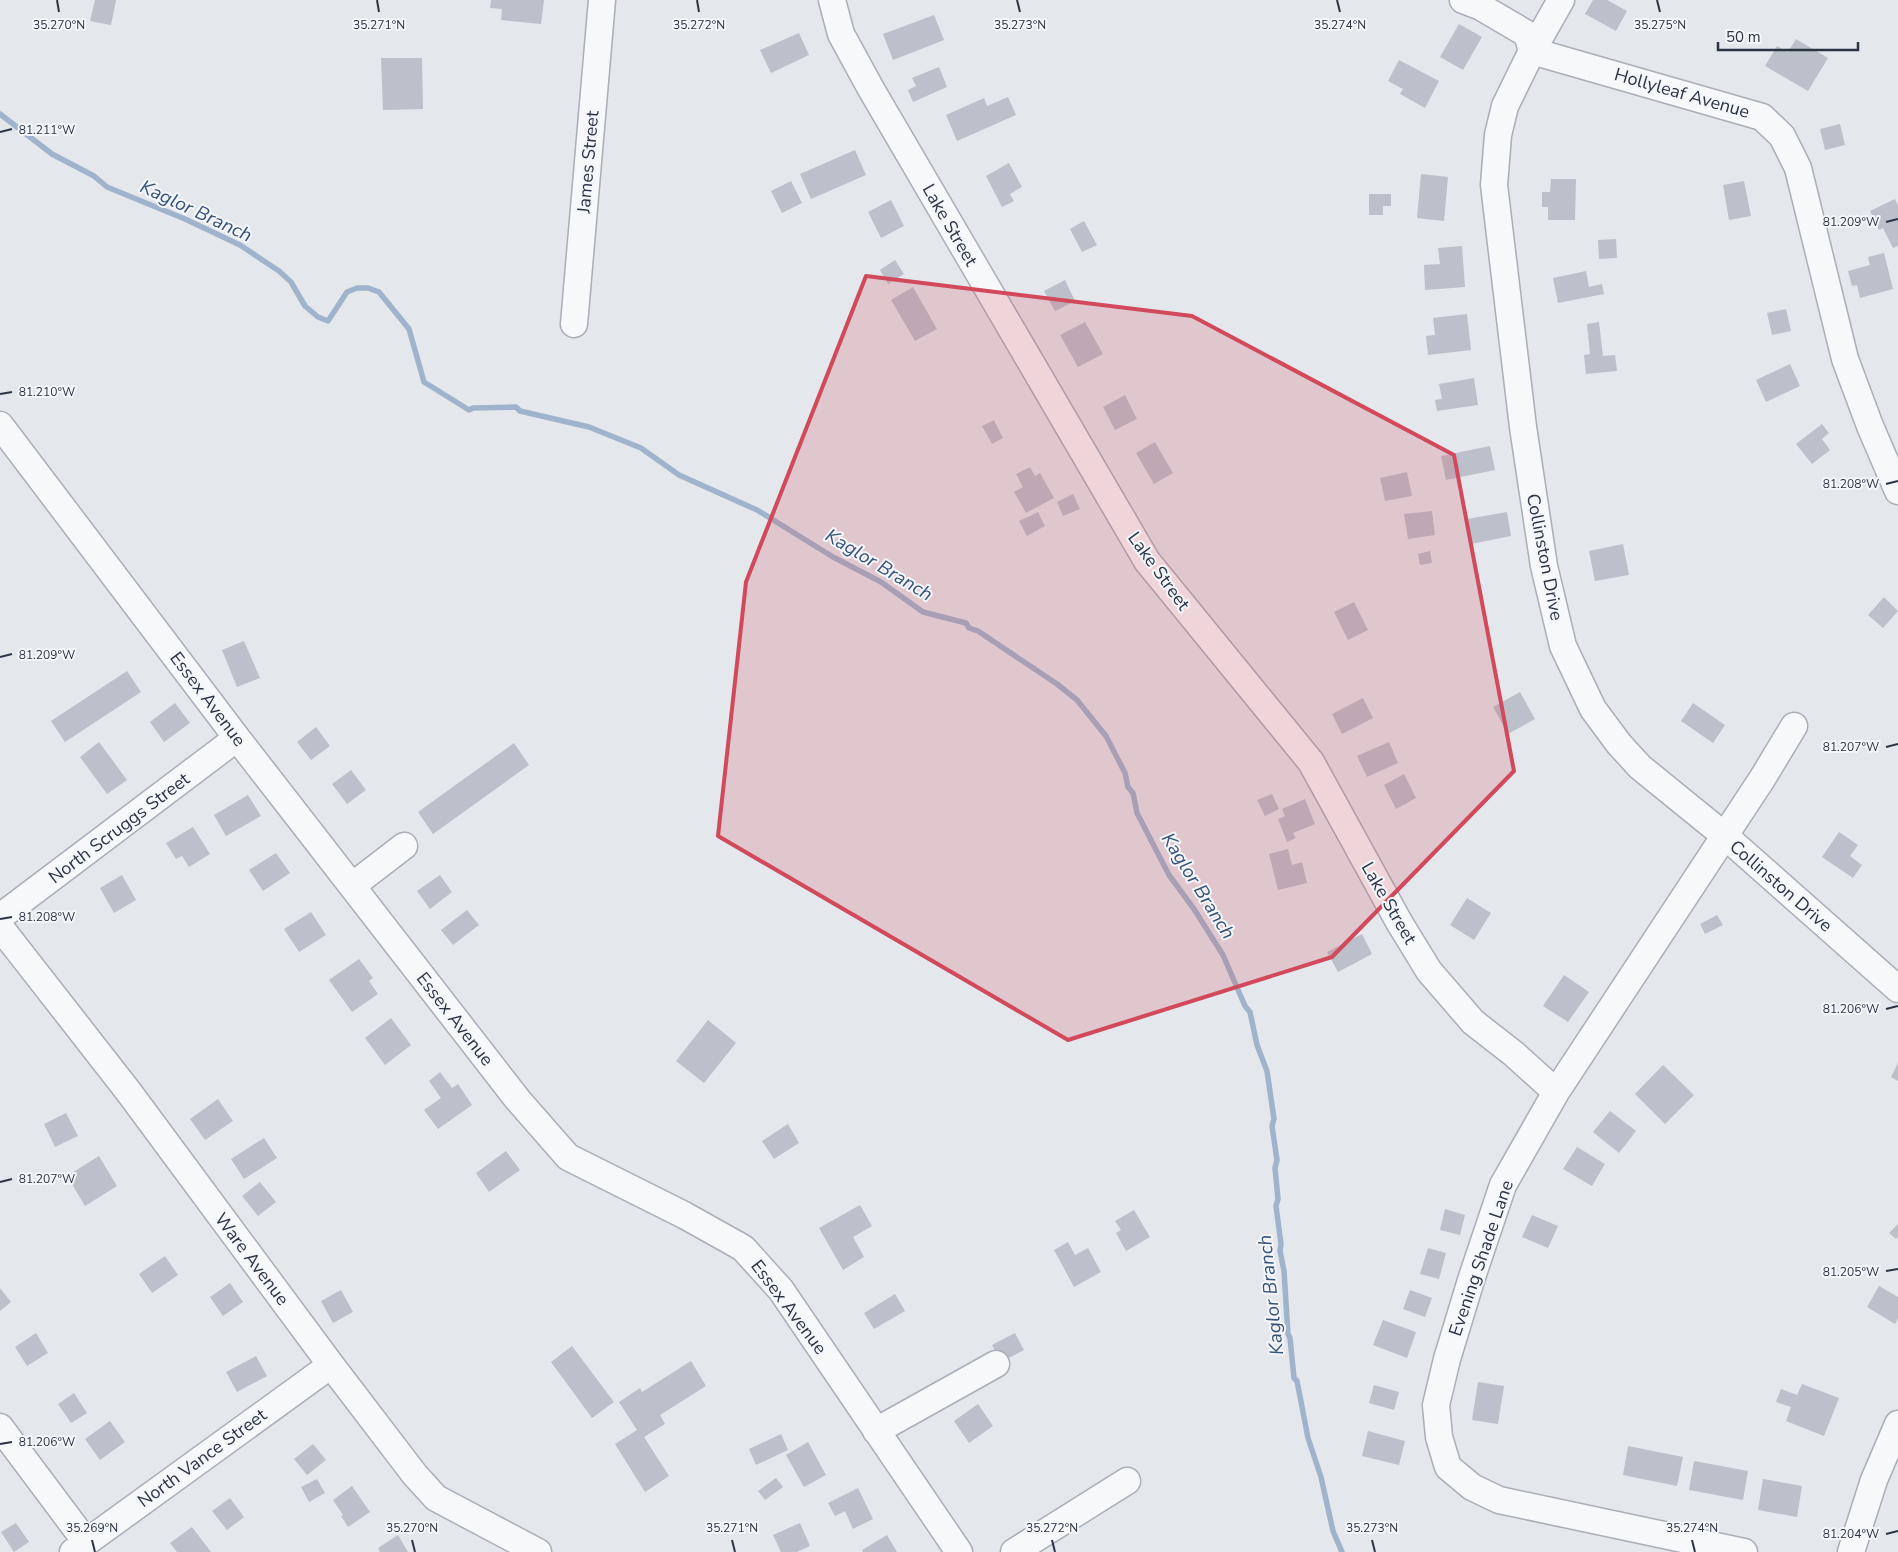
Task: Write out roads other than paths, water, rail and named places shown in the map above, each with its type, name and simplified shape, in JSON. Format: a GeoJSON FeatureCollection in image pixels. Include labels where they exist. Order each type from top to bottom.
{"type":"FeatureCollection","features":[{"type":"Feature","properties":{"kind":"street","name":"James Street"},"geometry":{"type":"LineString","coordinates":[[574,324],[602,0]]}},
{"type":"Feature","properties":{"kind":"street","name":"Lake Street"},"geometry":{"type":"LineString","coordinates":[[832,0],[841,34],[871,89],[1147,561],[1311,762],[1399,922],[1429,972],[1473,1022],[1514,1054],[1556,1092]]}},
{"type":"Feature","properties":{"kind":"street"},"geometry":{"type":"LineString","coordinates":[[1463,0],[1507,21],[1527,34],[1532,51]]}},
{"type":"Feature","properties":{"kind":"street","name":"Collinston Drive"},"geometry":{"type":"LineString","coordinates":[[1561,0],[1532,51],[1505,106],[1498,135],[1494,185],[1523,427],[1544,566],[1563,646],[1593,709],[1619,744],[1640,767],[1725,836],[1898,988]]}},
{"type":"Feature","properties":{"kind":"street","name":"Hollyleaf Avenue"},"geometry":{"type":"LineString","coordinates":[[1532,51],[1762,116],[1782,136],[1798,168],[1845,359],[1870,426],[1898,491]]}},
{"type":"Feature","properties":{"kind":"street","name":"Essex Avenue"},"geometry":{"type":"LineString","coordinates":[[0,425],[237,738],[518,1100],[568,1157],[684,1215],[743,1248],[781,1290],[959,1552]]}},
{"type":"Feature","properties":{"kind":"street","name":"Evening Shade Lane"},"geometry":{"type":"LineString","coordinates":[[1744,1552],[1499,1500],[1472,1487],[1448,1467],[1439,1437],[1436,1405],[1447,1359],[1503,1185],[1556,1092],[1725,836],[1794,726]]}},
{"type":"Feature","properties":{"kind":"street","name":"North Scruggs Street"},"geometry":{"type":"LineString","coordinates":[[0,917],[237,738]]}},
{"type":"Feature","properties":{"kind":"street"},"geometry":{"type":"LineString","coordinates":[[352,886],[404,846]]}},
{"type":"Feature","properties":{"kind":"street","name":"Ware Avenue"},"geometry":{"type":"LineString","coordinates":[[0,927],[128,1091],[415,1475],[436,1498],[538,1552]]}},
{"type":"Feature","properties":{"kind":"street"},"geometry":{"type":"LineString","coordinates":[[876,1431],[996,1364]]}},
{"type":"Feature","properties":{"kind":"street","name":"North Vance Street"},"geometry":{"type":"LineString","coordinates":[[80,1547],[331,1365]]}},
{"type":"Feature","properties":{"kind":"street"},"geometry":{"type":"LineString","coordinates":[[1852,1552],[1874,1480],[1898,1424]]}},
{"type":"Feature","properties":{"kind":"street"},"geometry":{"type":"LineString","coordinates":[[0,1427],[80,1547]]}},
{"type":"Feature","properties":{"kind":"street"},"geometry":{"type":"LineString","coordinates":[[1014,1552],[1127,1481]]}},
{"type":"Feature","properties":{"kind":"waterway","name":"Kaglor Branch"},"geometry":{"type":"LineString","coordinates":[[0,114],[52,154],[94,176],[107,187],[185,219],[240,245],[279,271],[291,282],[305,306],[318,317],[328,321],[347,292],[357,288],[368,288],[379,292],[409,329],[424,382],[469,410],[473,408],[516,407],[520,411],[589,427],[641,448],[679,475],[757,510],[833,557],[881,582],[923,612],[966,623],[969,628],[978,631],[1057,684],[1077,700],[1106,736],[1125,773],[1128,787],[1133,793],[1137,813],[1169,875],[1194,909],[1223,955],[1245,1006],[1250,1012],[1257,1045],[1267,1071],[1274,1119],[1272,1126],[1277,1160],[1275,1168],[1278,1199],[1276,1206],[1294,1378],[1297,1381],[1308,1438],[1321,1477],[1333,1531],[1342,1552]]}}]}
